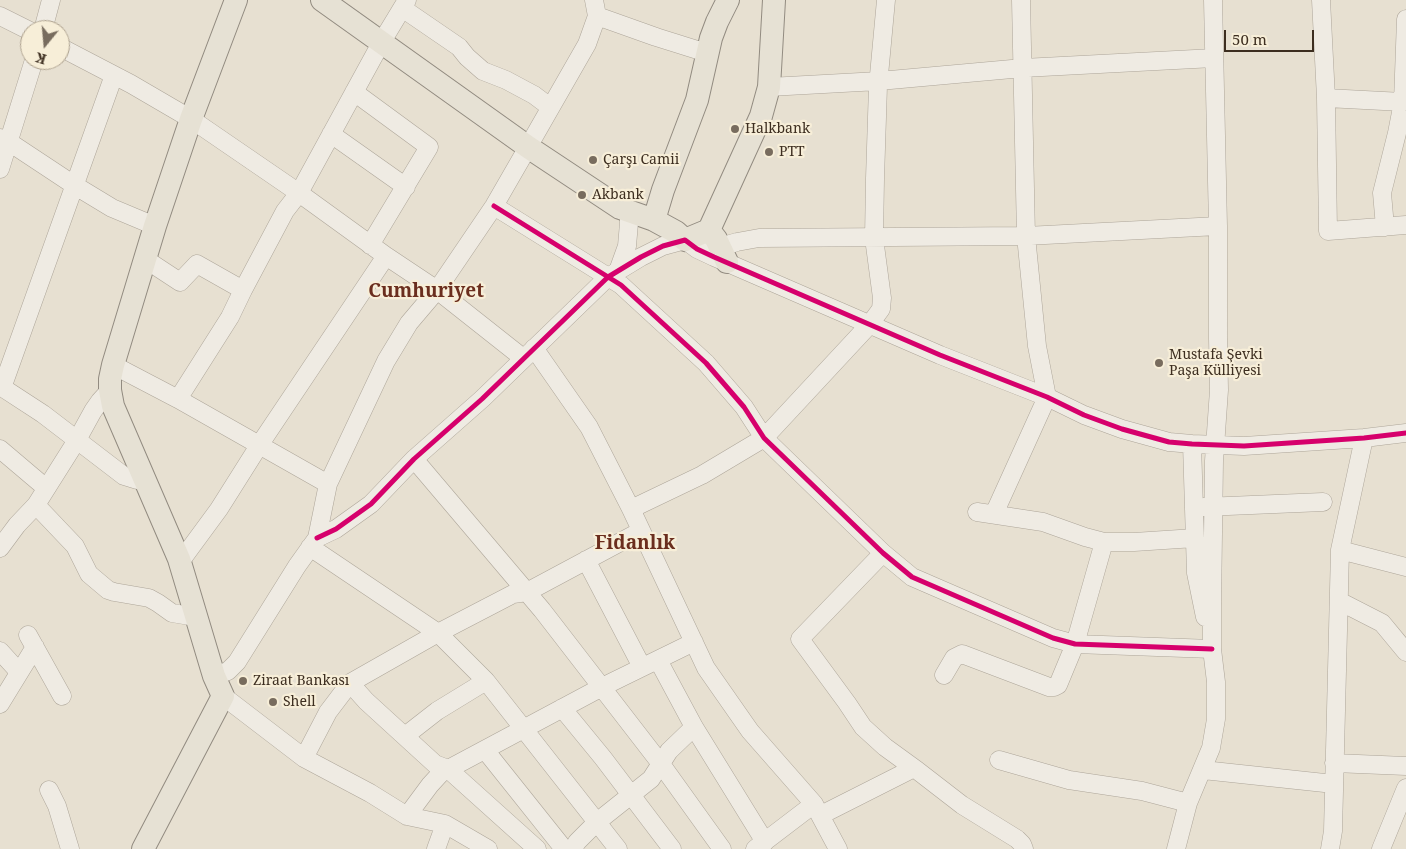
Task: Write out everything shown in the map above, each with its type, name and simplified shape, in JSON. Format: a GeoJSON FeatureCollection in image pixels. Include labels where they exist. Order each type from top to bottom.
{"type":"FeatureCollection","features":[{"type":"Feature","properties":{"kind":"main road"},"geometry":{"type":"LineString","coordinates":[[143,849],[218,686],[179,559],[113,406],[110,379],[155,226],[191,118],[236,0]]}},
{"type":"Feature","properties":{"kind":"main road"},"geometry":{"type":"LineString","coordinates":[[322,0],[528,147],[620,208],[654,220],[676,232],[685,240],[718,246],[769,87],[774,0]]}},
{"type":"Feature","properties":{"kind":"main road"},"geometry":{"type":"LineString","coordinates":[[654,220],[663,190],[697,100],[711,38],[728,0]]}},
{"type":"Feature","properties":{"kind":"street"},"geometry":{"type":"LineString","coordinates":[[47,20],[52,0]]}},
{"type":"Feature","properties":{"kind":"street"},"geometry":{"type":"LineString","coordinates":[[631,509],[702,475],[764,438],[870,324],[881,309],[882,298],[874,238],[877,105],[886,0]]}},
{"type":"Feature","properties":{"kind":"street"},"geometry":{"type":"LineString","coordinates":[[1021,0],[1026,236],[1037,346],[1047,397],[985,513],[1043,522],[1104,542],[1195,538]]}},
{"type":"Feature","properties":{"kind":"street"},"geometry":{"type":"LineString","coordinates":[[1212,649],[1213,507],[1219,390],[1218,226],[1213,0]]}},
{"type":"Feature","properties":{"kind":"street"},"geometry":{"type":"LineString","coordinates":[[1321,0],[1326,98],[1328,231],[1406,225]]}},
{"type":"Feature","properties":{"kind":"street"},"geometry":{"type":"LineString","coordinates":[[178,399],[230,317],[285,211],[299,193],[404,4],[459,47],[467,57],[484,71],[534,95],[550,107]]}},
{"type":"Feature","properties":{"kind":"street"},"geometry":{"type":"LineString","coordinates":[[488,849],[445,824],[408,816],[370,793],[304,758],[218,686],[237,662],[313,542],[328,484],[386,361],[408,323],[437,290],[494,206],[587,44],[595,8],[656,37],[707,53]]}},
{"type":"Feature","properties":{"kind":"street"},"geometry":{"type":"LineString","coordinates":[[0,16],[20,26]]}},
{"type":"Feature","properties":{"kind":"street"},"geometry":{"type":"LineString","coordinates":[[1385,227],[1382,193],[1403,102],[1406,19]]}},
{"type":"Feature","properties":{"kind":"street"},"geometry":{"type":"LineString","coordinates":[[70,52],[191,118],[370,245],[529,353],[589,428],[631,509],[706,668],[750,730],[818,810],[838,849]]}},
{"type":"Feature","properties":{"kind":"street"},"geometry":{"type":"LineString","coordinates":[[769,87],[1023,68],[1214,58]]}},
{"type":"Feature","properties":{"kind":"street"},"geometry":{"type":"LineString","coordinates":[[0,168],[4,140],[30,70]]}},
{"type":"Feature","properties":{"kind":"street"},"geometry":{"type":"LineString","coordinates":[[114,75],[1,387],[43,414],[124,476],[144,480]]}},
{"type":"Feature","properties":{"kind":"street"},"geometry":{"type":"LineString","coordinates":[[354,92],[429,147],[370,245]]}},
{"type":"Feature","properties":{"kind":"street"},"geometry":{"type":"LineString","coordinates":[[1326,98],[1403,102]]}},
{"type":"Feature","properties":{"kind":"street"},"geometry":{"type":"LineString","coordinates":[[331,134],[406,187]]}},
{"type":"Feature","properties":{"kind":"street"},"geometry":{"type":"LineString","coordinates":[[4,140],[112,208],[155,226]]}},
{"type":"Feature","properties":{"kind":"street"},"geometry":{"type":"LineString","coordinates":[[494,206],[613,274],[621,285],[706,364],[744,407],[764,438],[883,553],[912,577],[1053,638],[1075,644],[1212,649]]}},
{"type":"Feature","properties":{"kind":"street"},"geometry":{"type":"LineString","coordinates":[[613,274],[626,246],[629,211]]}},
{"type":"Feature","properties":{"kind":"street"},"geometry":{"type":"LineString","coordinates":[[313,542],[336,529],[371,504],[414,459],[482,399],[613,274],[663,246],[685,240],[697,249],[759,238],[1026,236],[1218,226]]}},
{"type":"Feature","properties":{"kind":"street"},"geometry":{"type":"LineString","coordinates":[[718,246],[870,324],[940,356],[1047,397],[1084,415],[1122,429],[1169,442],[1244,446],[1364,438],[1406,430]]}},
{"type":"Feature","properties":{"kind":"street"},"geometry":{"type":"LineString","coordinates":[[179,559],[183,558],[219,509],[260,444],[386,256]]}},
{"type":"Feature","properties":{"kind":"street"},"geometry":{"type":"LineString","coordinates":[[146,259],[180,282],[198,264],[243,290]]}},
{"type":"Feature","properties":{"kind":"street"},"geometry":{"type":"LineString","coordinates":[[113,365],[260,444],[328,484]]}},
{"type":"Feature","properties":{"kind":"street"},"geometry":{"type":"LineString","coordinates":[[0,548],[17,525],[36,505],[93,411],[110,390]]}},
{"type":"Feature","properties":{"kind":"street"},"geometry":{"type":"LineString","coordinates":[[1330,849],[1334,784],[1340,550],[1364,438]]}},
{"type":"Feature","properties":{"kind":"street"},"geometry":{"type":"LineString","coordinates":[[1176,849],[1188,803],[1211,748],[1216,719],[1216,682],[1212,649],[1196,573],[1192,444]]}},
{"type":"Feature","properties":{"kind":"street"},"geometry":{"type":"LineString","coordinates":[[0,449],[46,488]]}},
{"type":"Feature","properties":{"kind":"street"},"geometry":{"type":"LineString","coordinates":[[414,459],[527,592],[661,764],[722,849]]}},
{"type":"Feature","properties":{"kind":"street"},"geometry":{"type":"LineString","coordinates":[[1194,508],[1323,502]]}},
{"type":"Feature","properties":{"kind":"street"},"geometry":{"type":"LineString","coordinates":[[36,505],[76,546],[89,574],[108,590],[149,598],[158,602],[172,613],[196,617]]}},
{"type":"Feature","properties":{"kind":"street"},"geometry":{"type":"LineString","coordinates":[[304,758],[328,712],[350,684],[438,633],[513,594],[527,592],[641,531]]}},
{"type":"Feature","properties":{"kind":"street"},"geometry":{"type":"LineString","coordinates":[[313,542],[438,633],[486,681],[618,849]]}},
{"type":"Feature","properties":{"kind":"street"},"geometry":{"type":"LineString","coordinates":[[944,675],[954,658],[962,654],[1049,687],[1058,685],[1075,644],[1104,542]]}},
{"type":"Feature","properties":{"kind":"street"},"geometry":{"type":"LineString","coordinates":[[1340,550],[1406,567]]}},
{"type":"Feature","properties":{"kind":"street"},"geometry":{"type":"LineString","coordinates":[[883,553],[800,639],[863,727],[885,747],[962,805],[1017,839],[1024,849]]}},
{"type":"Feature","properties":{"kind":"street"},"geometry":{"type":"LineString","coordinates":[[586,560],[650,664],[694,727],[760,845],[818,810],[914,768]]}},
{"type":"Feature","properties":{"kind":"street"},"geometry":{"type":"LineString","coordinates":[[1339,601],[1382,624],[1406,652]]}},
{"type":"Feature","properties":{"kind":"street"},"geometry":{"type":"LineString","coordinates":[[0,704],[19,672],[32,641],[62,696]]}},
{"type":"Feature","properties":{"kind":"street"},"geometry":{"type":"LineString","coordinates":[[408,816],[441,773],[602,687],[694,642]]}},
{"type":"Feature","properties":{"kind":"street"},"geometry":{"type":"LineString","coordinates":[[0,652],[19,672]]}},
{"type":"Feature","properties":{"kind":"street"},"geometry":{"type":"LineString","coordinates":[[404,736],[437,711],[486,681]]}},
{"type":"Feature","properties":{"kind":"street"},"geometry":{"type":"LineString","coordinates":[[350,684],[435,764],[448,769],[537,849]]}},
{"type":"Feature","properties":{"kind":"street"},"geometry":{"type":"LineString","coordinates":[[562,708],[603,758],[672,849]]}},
{"type":"Feature","properties":{"kind":"street"},"geometry":{"type":"LineString","coordinates":[[573,849],[577,842],[597,822],[651,779],[669,751],[694,727]]}},
{"type":"Feature","properties":{"kind":"street"},"geometry":{"type":"LineString","coordinates":[[485,750],[564,849]]}},
{"type":"Feature","properties":{"kind":"street"},"geometry":{"type":"LineString","coordinates":[[999,760],[1069,780],[1142,791],[1188,803]]}},
{"type":"Feature","properties":{"kind":"street"},"geometry":{"type":"LineString","coordinates":[[1334,763],[1406,766]]}},
{"type":"Feature","properties":{"kind":"street"},"geometry":{"type":"LineString","coordinates":[[1203,770],[1334,784]]}},
{"type":"Feature","properties":{"kind":"street"},"geometry":{"type":"LineString","coordinates":[[1380,849],[1406,788]]}},
{"type":"Feature","properties":{"kind":"street"},"geometry":{"type":"LineString","coordinates":[[49,790],[57,806],[70,849]]}},
{"type":"Feature","properties":{"kind":"street"},"geometry":{"type":"LineString","coordinates":[[436,849],[445,824]]}},
{"type":"Feature","properties":{"kind":"cycle path"},"geometry":{"type":"LineString","coordinates":[[494,206],[621,285],[706,363],[744,407],[764,438],[883,553],[912,577],[1053,638],[1075,644],[1212,649]]}},
{"type":"Feature","properties":{"kind":"cycle path"},"geometry":{"type":"LineString","coordinates":[[317,538],[336,529],[371,504],[414,459],[482,399],[608,277],[663,246],[685,240],[697,249],[714,257],[940,355],[1047,397],[1084,415],[1122,429],[1169,442],[1244,446],[1364,438],[1406,433]]}},
{"type":"Feature","properties":{"kind":"place","name":"Halkbank"},"geometry":{"type":"Point","coordinates":[735,129]}},
{"type":"Feature","properties":{"kind":"place","name":"PTT"},"geometry":{"type":"Point","coordinates":[769,152]}},
{"type":"Feature","properties":{"kind":"place","name":"Çarşı Camii"},"geometry":{"type":"Point","coordinates":[593,160]}},
{"type":"Feature","properties":{"kind":"place","name":"Akbank"},"geometry":{"type":"Point","coordinates":[582,195]}},
{"type":"Feature","properties":{"kind":"place","name":"Mustafa Şevki Paşa Külliyesi"},"geometry":{"type":"Point","coordinates":[1159,363]}},
{"type":"Feature","properties":{"kind":"place","name":"Ziraat Bankası"},"geometry":{"type":"Point","coordinates":[243,681]}},
{"type":"Feature","properties":{"kind":"place","name":"Shell"},"geometry":{"type":"Point","coordinates":[273,702]}},
{"type":"Feature","properties":{"kind":"district","name":"Cumhuriyet"},"geometry":{"type":"Point","coordinates":[426,292]}},
{"type":"Feature","properties":{"kind":"district","name":"Fidanlık"},"geometry":{"type":"Point","coordinates":[635,544]}}]}
